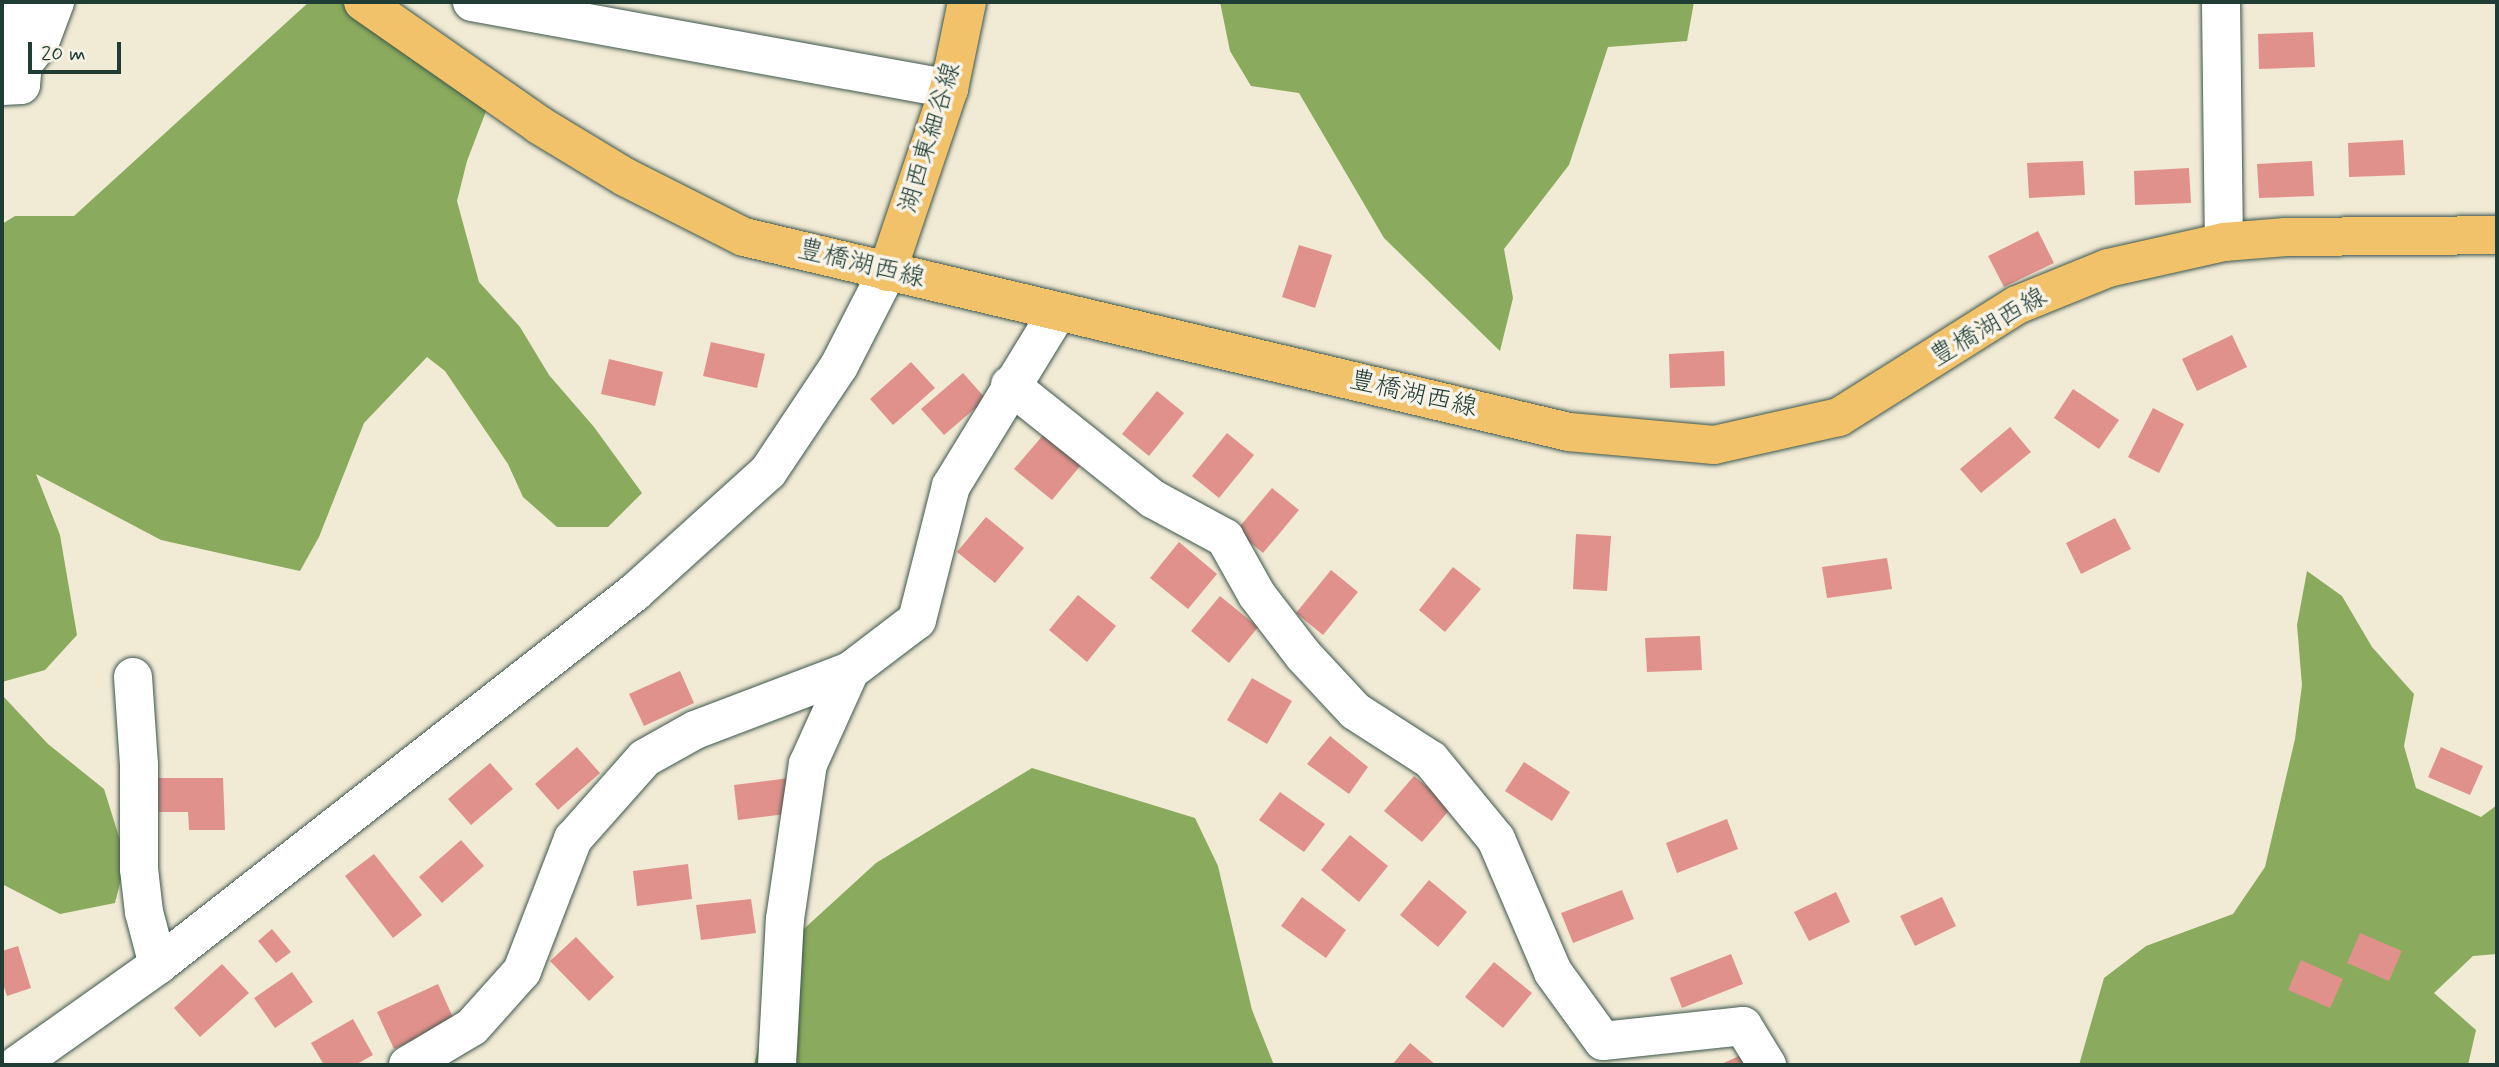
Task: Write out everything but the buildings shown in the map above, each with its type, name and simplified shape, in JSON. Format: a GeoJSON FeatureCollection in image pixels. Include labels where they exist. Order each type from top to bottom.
{"type":"FeatureCollection","features":[{"type":"Feature","properties":{"kind":"main road","name":"豊橋湖西線"},"geometry":{"type":"LineString","coordinates":[[363,2],[539,125],[625,177],[744,237],[1569,432],[1714,445],[1839,418],[2017,305],[2108,268],[2224,242],[2286,237],[2497,235]]}},
{"type":"Feature","properties":{"kind":"main road","name":"湖西東細谷線"},"geometry":{"type":"LineString","coordinates":[[887,272],[949,89],[967,2]]}},
{"type":"Feature","properties":{"kind":"street"},"geometry":{"type":"LineString","coordinates":[[12,75],[19,2]]}},
{"type":"Feature","properties":{"kind":"street"},"geometry":{"type":"LineString","coordinates":[[12,75],[40,42],[55,2]]}},
{"type":"Feature","properties":{"kind":"street"},"geometry":{"type":"LineString","coordinates":[[472,2],[949,89]]}},
{"type":"Feature","properties":{"kind":"street"},"geometry":{"type":"LineString","coordinates":[[2221,2],[2224,242]]}},
{"type":"Feature","properties":{"kind":"street"},"geometry":{"type":"LineString","coordinates":[[42,1058],[635,592],[768,471],[839,366],[887,272]]}},
{"type":"Feature","properties":{"kind":"street"},"geometry":{"type":"LineString","coordinates":[[408,1065],[472,1027],[522,971],[573,839],[645,758],[695,730],[850,671],[917,620],[951,486],[1010,385],[1057,313]]}},
{"type":"Feature","properties":{"kind":"street"},"geometry":{"type":"LineString","coordinates":[[1010,385],[1153,499],[1224,538],[1257,595],[1303,655],[1354,711],[1431,760],[1496,839],[1553,972],[1603,1041],[1743,1026],[1767,1065]]}},
{"type":"Feature","properties":{"kind":"street"},"geometry":{"type":"LineString","coordinates":[[778,1065],[785,919],[808,764],[850,671]]}},
{"type":"Feature","properties":{"kind":"street"},"geometry":{"type":"LineString","coordinates":[[133,677],[139,765],[139,869],[144,912],[158,965]]}},
{"type":"Feature","properties":{"kind":"green space"},"geometry":{"type":"Polygon","coordinates":[[[309,2],[363,2],[493,93],[467,161],[457,201],[479,282],[520,327],[549,375],[594,427],[642,493],[608,527],[557,527],[523,497],[508,464],[445,371],[427,357],[364,423],[319,537],[300,571],[161,540],[36,474],[60,535],[77,635],[45,670],[2,682],[2,224],[15,216],[74,216],[309,2]]]}},
{"type":"Feature","properties":{"kind":"green space"},"geometry":{"type":"Polygon","coordinates":[[[1220,2],[1694,2],[1687,41],[1608,47],[1569,165],[1504,249],[1513,298],[1500,351],[1384,238],[1299,93],[1251,86],[1230,51],[1220,2]]]}},
{"type":"Feature","properties":{"kind":"green space"},"geometry":{"type":"Polygon","coordinates":[[[2307,571],[2342,596],[2372,647],[2414,694],[2404,746],[2416,788],[2481,817],[2497,805],[2497,954],[2473,956],[2434,993],[2476,1030],[2468,1065],[2079,1065],[2104,978],[2146,946],[2233,914],[2265,867],[2295,739],[2302,685],[2297,625],[2307,571]]]}},
{"type":"Feature","properties":{"kind":"green space"},"geometry":{"type":"Polygon","coordinates":[[[2,695],[48,744],[104,789],[126,859],[115,903],[60,914],[2,884],[2,695]]]}},
{"type":"Feature","properties":{"kind":"green space"},"geometry":{"type":"Polygon","coordinates":[[[1032,768],[1195,818],[1218,866],[1252,1010],[1274,1065],[754,1065],[783,948],[876,863],[1032,768]]]}}]}
